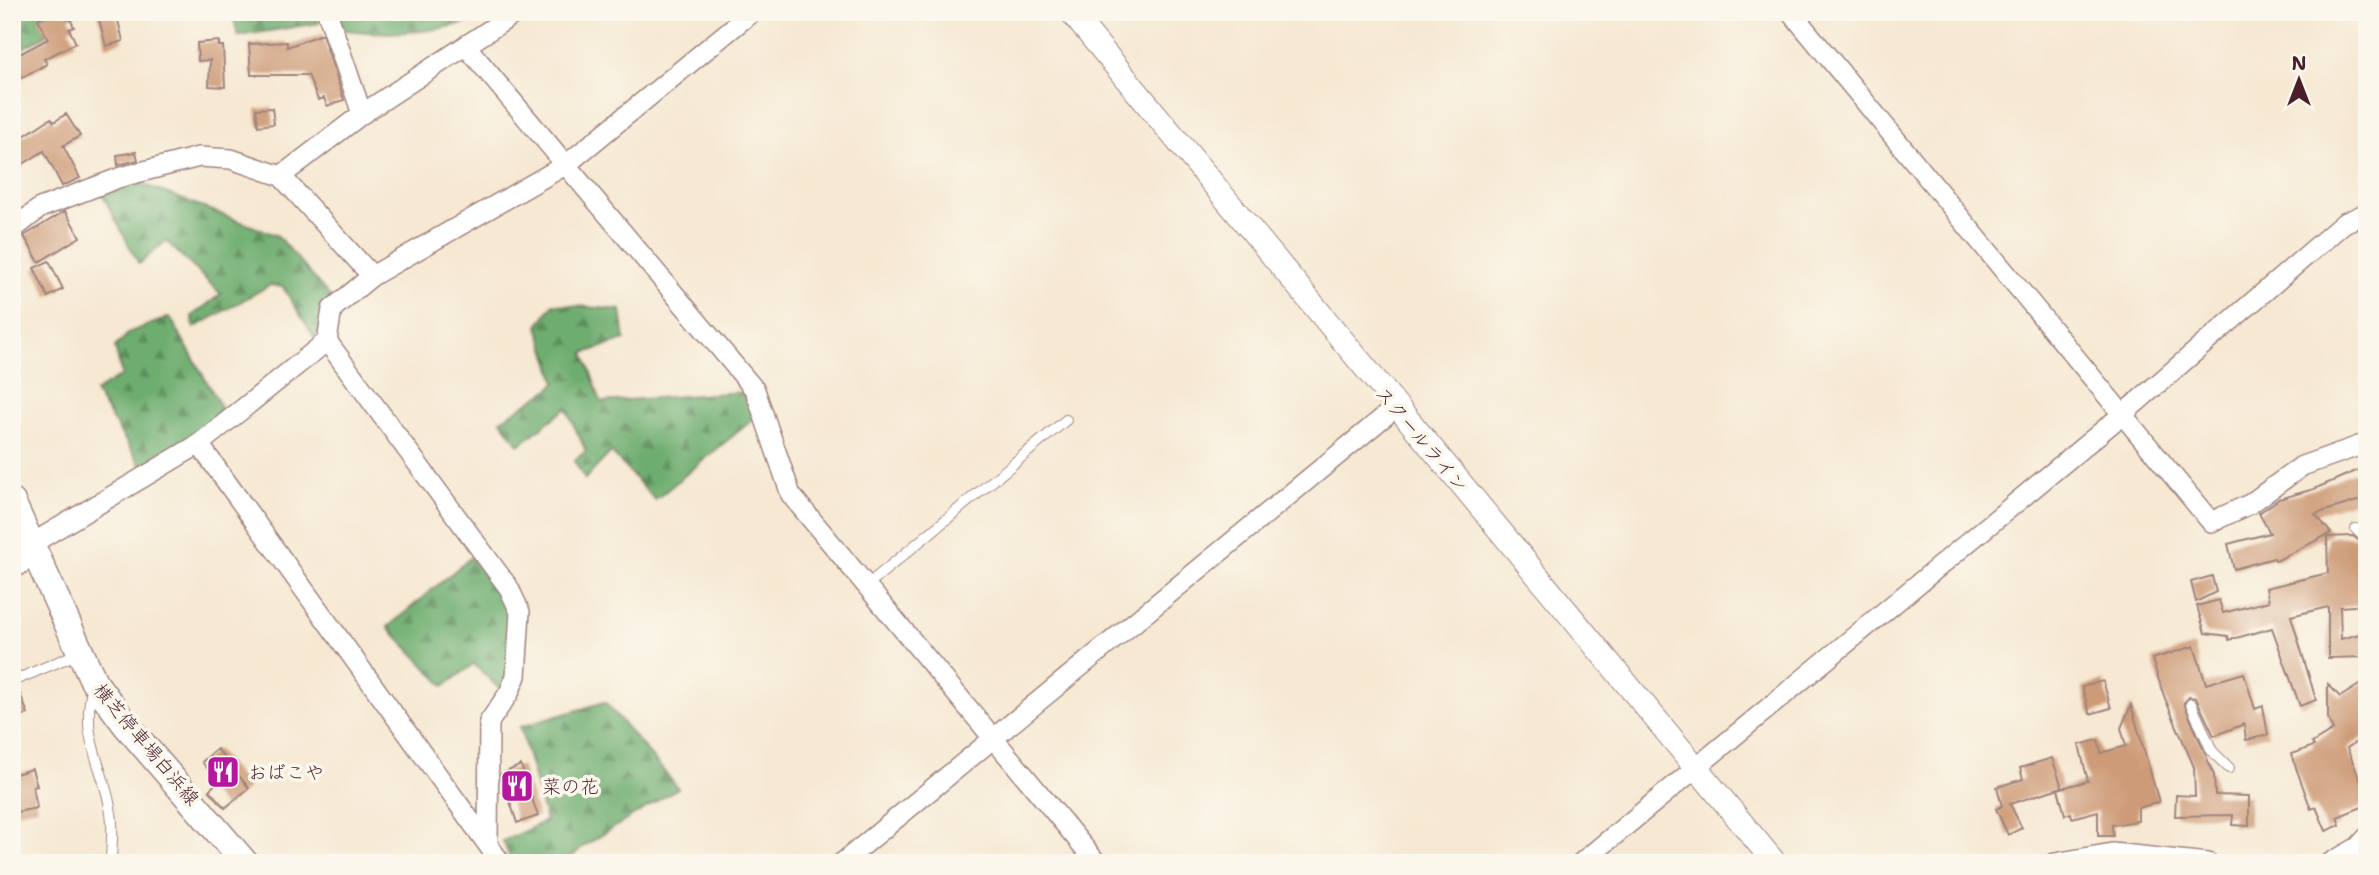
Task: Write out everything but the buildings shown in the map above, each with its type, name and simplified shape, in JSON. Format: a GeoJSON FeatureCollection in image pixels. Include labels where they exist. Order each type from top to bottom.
{"type":"FeatureCollection","features":[{"type":"Feature","properties":{"kind":"main road","name":"横芝停車場白浜線"},"geometry":{"type":"LineString","coordinates":[[12,502],[94,682],[126,725],[245,863]]}},
{"type":"Feature","properties":{"kind":"street"},"geometry":{"type":"LineString","coordinates":[[327,12],[362,114]]}},
{"type":"Feature","properties":{"kind":"street"},"geometry":{"type":"LineString","coordinates":[[281,176],[362,114],[517,12]]}},
{"type":"Feature","properties":{"kind":"street"},"geometry":{"type":"LineString","coordinates":[[12,570],[35,548],[199,444],[327,341],[332,309],[372,276],[567,164],[752,12]]}},
{"type":"Feature","properties":{"kind":"street","name":"スクールライン"},"geometry":{"type":"LineString","coordinates":[[1072,12],[1775,863]]}},
{"type":"Feature","properties":{"kind":"street"},"geometry":{"type":"LineString","coordinates":[[1791,12],[2211,522],[2250,504],[2302,466],[2367,443]]}},
{"type":"Feature","properties":{"kind":"street"},"geometry":{"type":"LineString","coordinates":[[466,46],[755,390],[791,495],[1097,863]]}},
{"type":"Feature","properties":{"kind":"street"},"geometry":{"type":"LineString","coordinates":[[12,230],[40,208],[121,177],[200,158],[231,159],[281,176],[372,276]]}},
{"type":"Feature","properties":{"kind":"street"},"geometry":{"type":"LineString","coordinates":[[1581,863],[2123,414],[2344,223],[2367,212]]}},
{"type":"Feature","properties":{"kind":"street"},"geometry":{"type":"LineString","coordinates":[[327,341],[509,588],[520,612],[516,676],[509,693],[489,722],[488,843]]}},
{"type":"Feature","properties":{"kind":"street"},"geometry":{"type":"LineString","coordinates":[[842,863],[1396,407]]}},
{"type":"Feature","properties":{"kind":"street"},"geometry":{"type":"LineString","coordinates":[[199,444],[501,863]]}},
{"type":"Feature","properties":{"kind":"street"},"geometry":{"type":"LineString","coordinates":[[2330,863],[2358,847],[2367,837]]}},
{"type":"Feature","properties":{"kind":"street"},"geometry":{"type":"LineString","coordinates":[[2055,863],[2112,853],[2197,862]]}},
{"type":"Feature","properties":{"kind":"lane"},"geometry":{"type":"LineString","coordinates":[[866,586],[1066,420]]}},
{"type":"Feature","properties":{"kind":"lane"},"geometry":{"type":"LineString","coordinates":[[2356,529],[2367,540]]}},
{"type":"Feature","properties":{"kind":"lane"},"geometry":{"type":"LineString","coordinates":[[20,678],[80,653]]}},
{"type":"Feature","properties":{"kind":"lane"},"geometry":{"type":"LineString","coordinates":[[94,682],[87,710],[90,744],[112,816],[111,863]]}},
{"type":"Feature","properties":{"kind":"lane"},"geometry":{"type":"LineString","coordinates":[[2191,704],[2212,751],[2229,768]]}},
{"type":"Feature","properties":{"kind":"green space"},"geometry":{"type":"Polygon","coordinates":[[[12,12],[81,12],[44,23],[45,36],[12,54],[12,12]]]}},
{"type":"Feature","properties":{"kind":"green space"},"geometry":{"type":"Polygon","coordinates":[[[232,12],[315,12],[319,23],[238,36],[232,12]]]}},
{"type":"Feature","properties":{"kind":"green space"},"geometry":{"type":"Polygon","coordinates":[[[337,12],[503,12],[443,28],[385,33],[344,30],[337,12]]]}},
{"type":"Feature","properties":{"kind":"green space"},"geometry":{"type":"Polygon","coordinates":[[[137,182],[278,236],[331,298],[316,340],[283,287],[270,285],[194,328],[192,316],[221,294],[166,241],[139,264],[102,194],[137,182]]]}},
{"type":"Feature","properties":{"kind":"green space"},"geometry":{"type":"Polygon","coordinates":[[[553,304],[621,310],[625,340],[584,353],[601,402],[741,392],[757,416],[655,500],[611,452],[585,479],[574,461],[586,451],[566,408],[519,445],[501,420],[556,382],[538,326],[553,304]]]}},
{"type":"Feature","properties":{"kind":"green space"},"geometry":{"type":"Polygon","coordinates":[[[170,317],[225,414],[189,440],[142,467],[95,392],[122,375],[115,347],[130,332],[170,317]]]}},
{"type":"Feature","properties":{"kind":"green space"},"geometry":{"type":"Polygon","coordinates":[[[471,557],[509,609],[511,658],[503,692],[474,664],[444,686],[388,627],[471,557]]]}},
{"type":"Feature","properties":{"kind":"green space"},"geometry":{"type":"Polygon","coordinates":[[[605,702],[678,788],[581,848],[565,863],[512,863],[503,841],[546,821],[520,727],[605,702]]]}},
{"type":"Feature","properties":{"kind":"place","name":"おばこや"},"geometry":{"type":"Point","coordinates":[223,772]}},
{"type":"Feature","properties":{"kind":"place","name":"菜の花"},"geometry":{"type":"Point","coordinates":[517,786]}}]}
